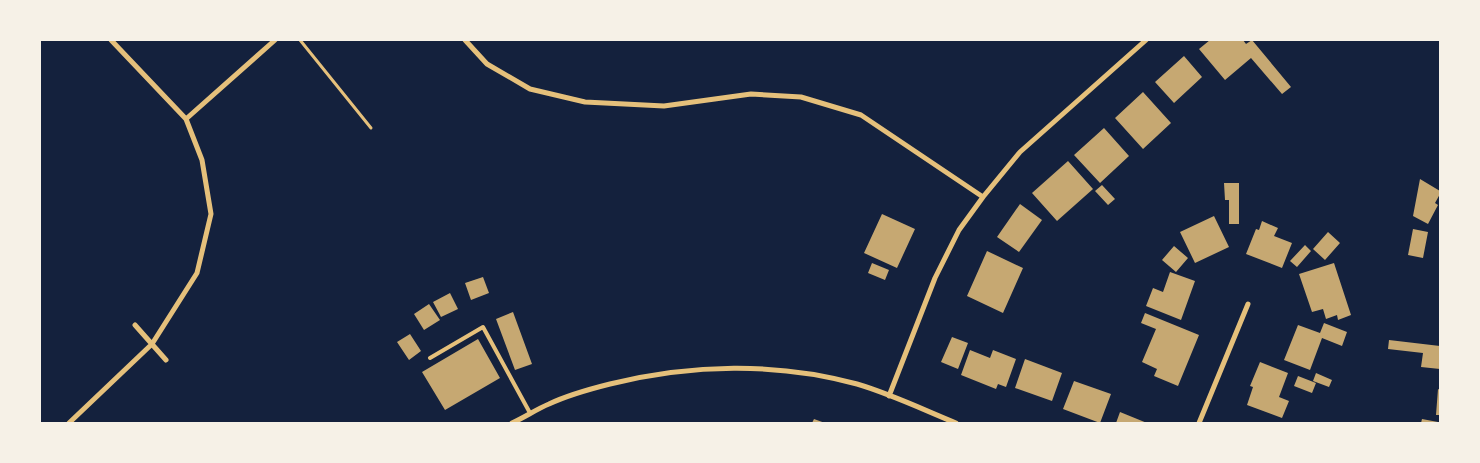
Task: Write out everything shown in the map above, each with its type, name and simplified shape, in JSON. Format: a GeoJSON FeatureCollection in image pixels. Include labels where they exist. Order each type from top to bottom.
{"type":"FeatureCollection","features":[{"type":"Feature","properties":{"kind":"street"},"geometry":{"type":"LineString","coordinates":[[69,423],[152,344],[198,273],[211,214],[202,160],[186,120],[111,40]]}},
{"type":"Feature","properties":{"kind":"street"},"geometry":{"type":"LineString","coordinates":[[186,120],[275,40]]}},
{"type":"Feature","properties":{"kind":"street"},"geometry":{"type":"LineString","coordinates":[[465,40],[487,64],[530,89],[585,102],[664,106],[751,94],[801,97],[861,115],[983,197]]}},
{"type":"Feature","properties":{"kind":"street"},"geometry":{"type":"LineString","coordinates":[[889,396],[935,278],[959,230],[1020,152],[1146,40]]}},
{"type":"Feature","properties":{"kind":"street"},"geometry":{"type":"LineString","coordinates":[[1199,423],[1248,304]]}},
{"type":"Feature","properties":{"kind":"street"},"geometry":{"type":"LineString","coordinates":[[135,325],[166,360]]}},
{"type":"Feature","properties":{"kind":"street"},"geometry":{"type":"LineString","coordinates":[[512,423],[550,403],[636,378],[687,371],[733,368],[779,370],[859,385],[956,423]]}},
{"type":"Feature","properties":{"kind":"lane"},"geometry":{"type":"LineString","coordinates":[[430,358],[483,327],[530,413]]}},
{"type":"Feature","properties":{"kind":"path"},"geometry":{"type":"LineString","coordinates":[[300,40],[371,128]]}},
{"type":"Feature","properties":{"kind":"building"},"geometry":{"type":"Polygon","coordinates":[[[1210,40],[1243,40],[1246,44],[1252,40],[1291,87],[1282,94],[1251,58],[1225,80],[1199,49],[1210,40]]]}},
{"type":"Feature","properties":{"kind":"building"},"geometry":{"type":"Polygon","coordinates":[[[1184,56],[1202,77],[1174,103],[1155,82],[1184,56]]]}},
{"type":"Feature","properties":{"kind":"building"},"geometry":{"type":"Polygon","coordinates":[[[1143,92],[1171,123],[1143,149],[1115,118],[1143,92]]]}},
{"type":"Feature","properties":{"kind":"building"},"geometry":{"type":"Polygon","coordinates":[[[1104,128],[1129,156],[1100,183],[1074,155],[1104,128]]]}},
{"type":"Feature","properties":{"kind":"building"},"geometry":{"type":"Polygon","coordinates":[[[1068,161],[1093,189],[1057,221],[1032,193],[1068,161]]]}},
{"type":"Feature","properties":{"kind":"building"},"geometry":{"type":"Polygon","coordinates":[[[1420,179],[1440,191],[1435,203],[1438,205],[1428,224],[1413,216],[1420,179]]]}},
{"type":"Feature","properties":{"kind":"building"},"geometry":{"type":"Polygon","coordinates":[[[1224,183],[1239,183],[1239,224],[1229,224],[1229,200],[1225,200],[1224,183]]]}},
{"type":"Feature","properties":{"kind":"building"},"geometry":{"type":"Polygon","coordinates":[[[1102,185],[1115,199],[1108,205],[1095,191],[1102,185]]]}},
{"type":"Feature","properties":{"kind":"building"},"geometry":{"type":"Polygon","coordinates":[[[1020,204],[1042,220],[1019,252],[997,237],[1020,204]]]}},
{"type":"Feature","properties":{"kind":"building"},"geometry":{"type":"Polygon","coordinates":[[[882,214],[915,229],[897,268],[864,253],[882,214]]]}},
{"type":"Feature","properties":{"kind":"building"},"geometry":{"type":"Polygon","coordinates":[[[1214,216],[1229,247],[1195,263],[1180,232],[1214,216]]]}},
{"type":"Feature","properties":{"kind":"building"},"geometry":{"type":"Polygon","coordinates":[[[1262,221],[1278,228],[1274,236],[1292,243],[1282,268],[1246,254],[1256,229],[1259,230],[1262,221]]]}},
{"type":"Feature","properties":{"kind":"building"},"geometry":{"type":"Polygon","coordinates":[[[1413,229],[1428,232],[1423,258],[1408,255],[1413,229]]]}},
{"type":"Feature","properties":{"kind":"building"},"geometry":{"type":"Polygon","coordinates":[[[1328,232],[1340,243],[1325,260],[1313,249],[1328,232]]]}},
{"type":"Feature","properties":{"kind":"building"},"geometry":{"type":"Polygon","coordinates":[[[1305,245],[1311,251],[1297,267],[1290,261],[1305,245]]]}},
{"type":"Feature","properties":{"kind":"building"},"geometry":{"type":"Polygon","coordinates":[[[1174,246],[1188,258],[1176,272],[1162,260],[1174,246]]]}},
{"type":"Feature","properties":{"kind":"building"},"geometry":{"type":"Polygon","coordinates":[[[987,251],[1023,268],[1003,313],[967,296],[987,251]]]}},
{"type":"Feature","properties":{"kind":"building"},"geometry":{"type":"Polygon","coordinates":[[[872,263],[889,270],[885,280],[868,273],[872,263]]]}},
{"type":"Feature","properties":{"kind":"building"},"geometry":{"type":"Polygon","coordinates":[[[1334,263],[1351,315],[1338,320],[1337,315],[1326,319],[1323,309],[1312,312],[1299,274],[1334,263]]]}},
{"type":"Feature","properties":{"kind":"building"},"geometry":{"type":"Polygon","coordinates":[[[1170,272],[1195,281],[1181,320],[1146,306],[1153,288],[1163,292],[1170,272]]]}},
{"type":"Feature","properties":{"kind":"building"},"geometry":{"type":"Polygon","coordinates":[[[483,277],[489,293],[471,300],[465,283],[483,277]]]}},
{"type":"Feature","properties":{"kind":"building"},"geometry":{"type":"Polygon","coordinates":[[[450,293],[458,309],[441,317],[433,302],[450,293]]]}},
{"type":"Feature","properties":{"kind":"building"},"geometry":{"type":"Polygon","coordinates":[[[429,304],[440,320],[424,330],[414,314],[429,304]]]}},
{"type":"Feature","properties":{"kind":"building"},"geometry":{"type":"Polygon","coordinates":[[[513,312],[532,364],[515,370],[496,319],[513,312]]]}},
{"type":"Feature","properties":{"kind":"building"},"geometry":{"type":"Polygon","coordinates":[[[1145,313],[1199,335],[1178,386],[1154,376],[1157,369],[1142,362],[1156,329],[1141,323],[1145,313]]]}},
{"type":"Feature","properties":{"kind":"building"},"geometry":{"type":"Polygon","coordinates":[[[1324,323],[1347,332],[1342,346],[1322,338],[1310,370],[1284,360],[1298,325],[1320,333],[1324,323]]]}},
{"type":"Feature","properties":{"kind":"building"},"geometry":{"type":"Polygon","coordinates":[[[410,334],[421,351],[409,360],[397,342],[410,334]]]}},
{"type":"Feature","properties":{"kind":"building"},"geometry":{"type":"Polygon","coordinates":[[[952,337],[968,343],[958,369],[941,362],[952,337]]]}},
{"type":"Feature","properties":{"kind":"building"},"geometry":{"type":"Polygon","coordinates":[[[478,339],[500,378],[445,410],[422,372],[478,339]]]}},
{"type":"Feature","properties":{"kind":"building"},"geometry":{"type":"Polygon","coordinates":[[[1389,340],[1440,346],[1440,369],[1421,367],[1423,353],[1388,349],[1389,340]]]}},
{"type":"Feature","properties":{"kind":"building"},"geometry":{"type":"Polygon","coordinates":[[[970,350],[990,358],[993,350],[1016,359],[1006,387],[998,384],[996,389],[961,375],[970,350]]]}},
{"type":"Feature","properties":{"kind":"building"},"geometry":{"type":"Polygon","coordinates":[[[1025,359],[1062,373],[1052,401],[1015,388],[1025,359]]]}},
{"type":"Feature","properties":{"kind":"building"},"geometry":{"type":"Polygon","coordinates":[[[1260,362],[1288,373],[1279,397],[1289,401],[1282,418],[1247,405],[1253,387],[1250,386],[1260,362]]]}},
{"type":"Feature","properties":{"kind":"building"},"geometry":{"type":"Polygon","coordinates":[[[1316,373],[1332,380],[1329,387],[1313,381],[1316,373]]]}},
{"type":"Feature","properties":{"kind":"building"},"geometry":{"type":"Polygon","coordinates":[[[1298,376],[1316,383],[1312,393],[1294,386],[1298,376]]]}},
{"type":"Feature","properties":{"kind":"building"},"geometry":{"type":"Polygon","coordinates":[[[1074,381],[1111,394],[1100,423],[1063,409],[1074,381]]]}},
{"type":"Feature","properties":{"kind":"building"},"geometry":{"type":"Polygon","coordinates":[[[1438,389],[1440,390],[1440,415],[1436,415],[1438,389]]]}},
{"type":"Feature","properties":{"kind":"building"},"geometry":{"type":"Polygon","coordinates":[[[1120,412],[1147,423],[1116,423],[1120,412]]]}},
{"type":"Feature","properties":{"kind":"building"},"geometry":{"type":"Polygon","coordinates":[[[814,419],[825,423],[812,423],[814,419]]]}},
{"type":"Feature","properties":{"kind":"building"},"geometry":{"type":"Polygon","coordinates":[[[1422,419],[1438,422],[1438,423],[1421,423],[1422,419]]]}}]}
